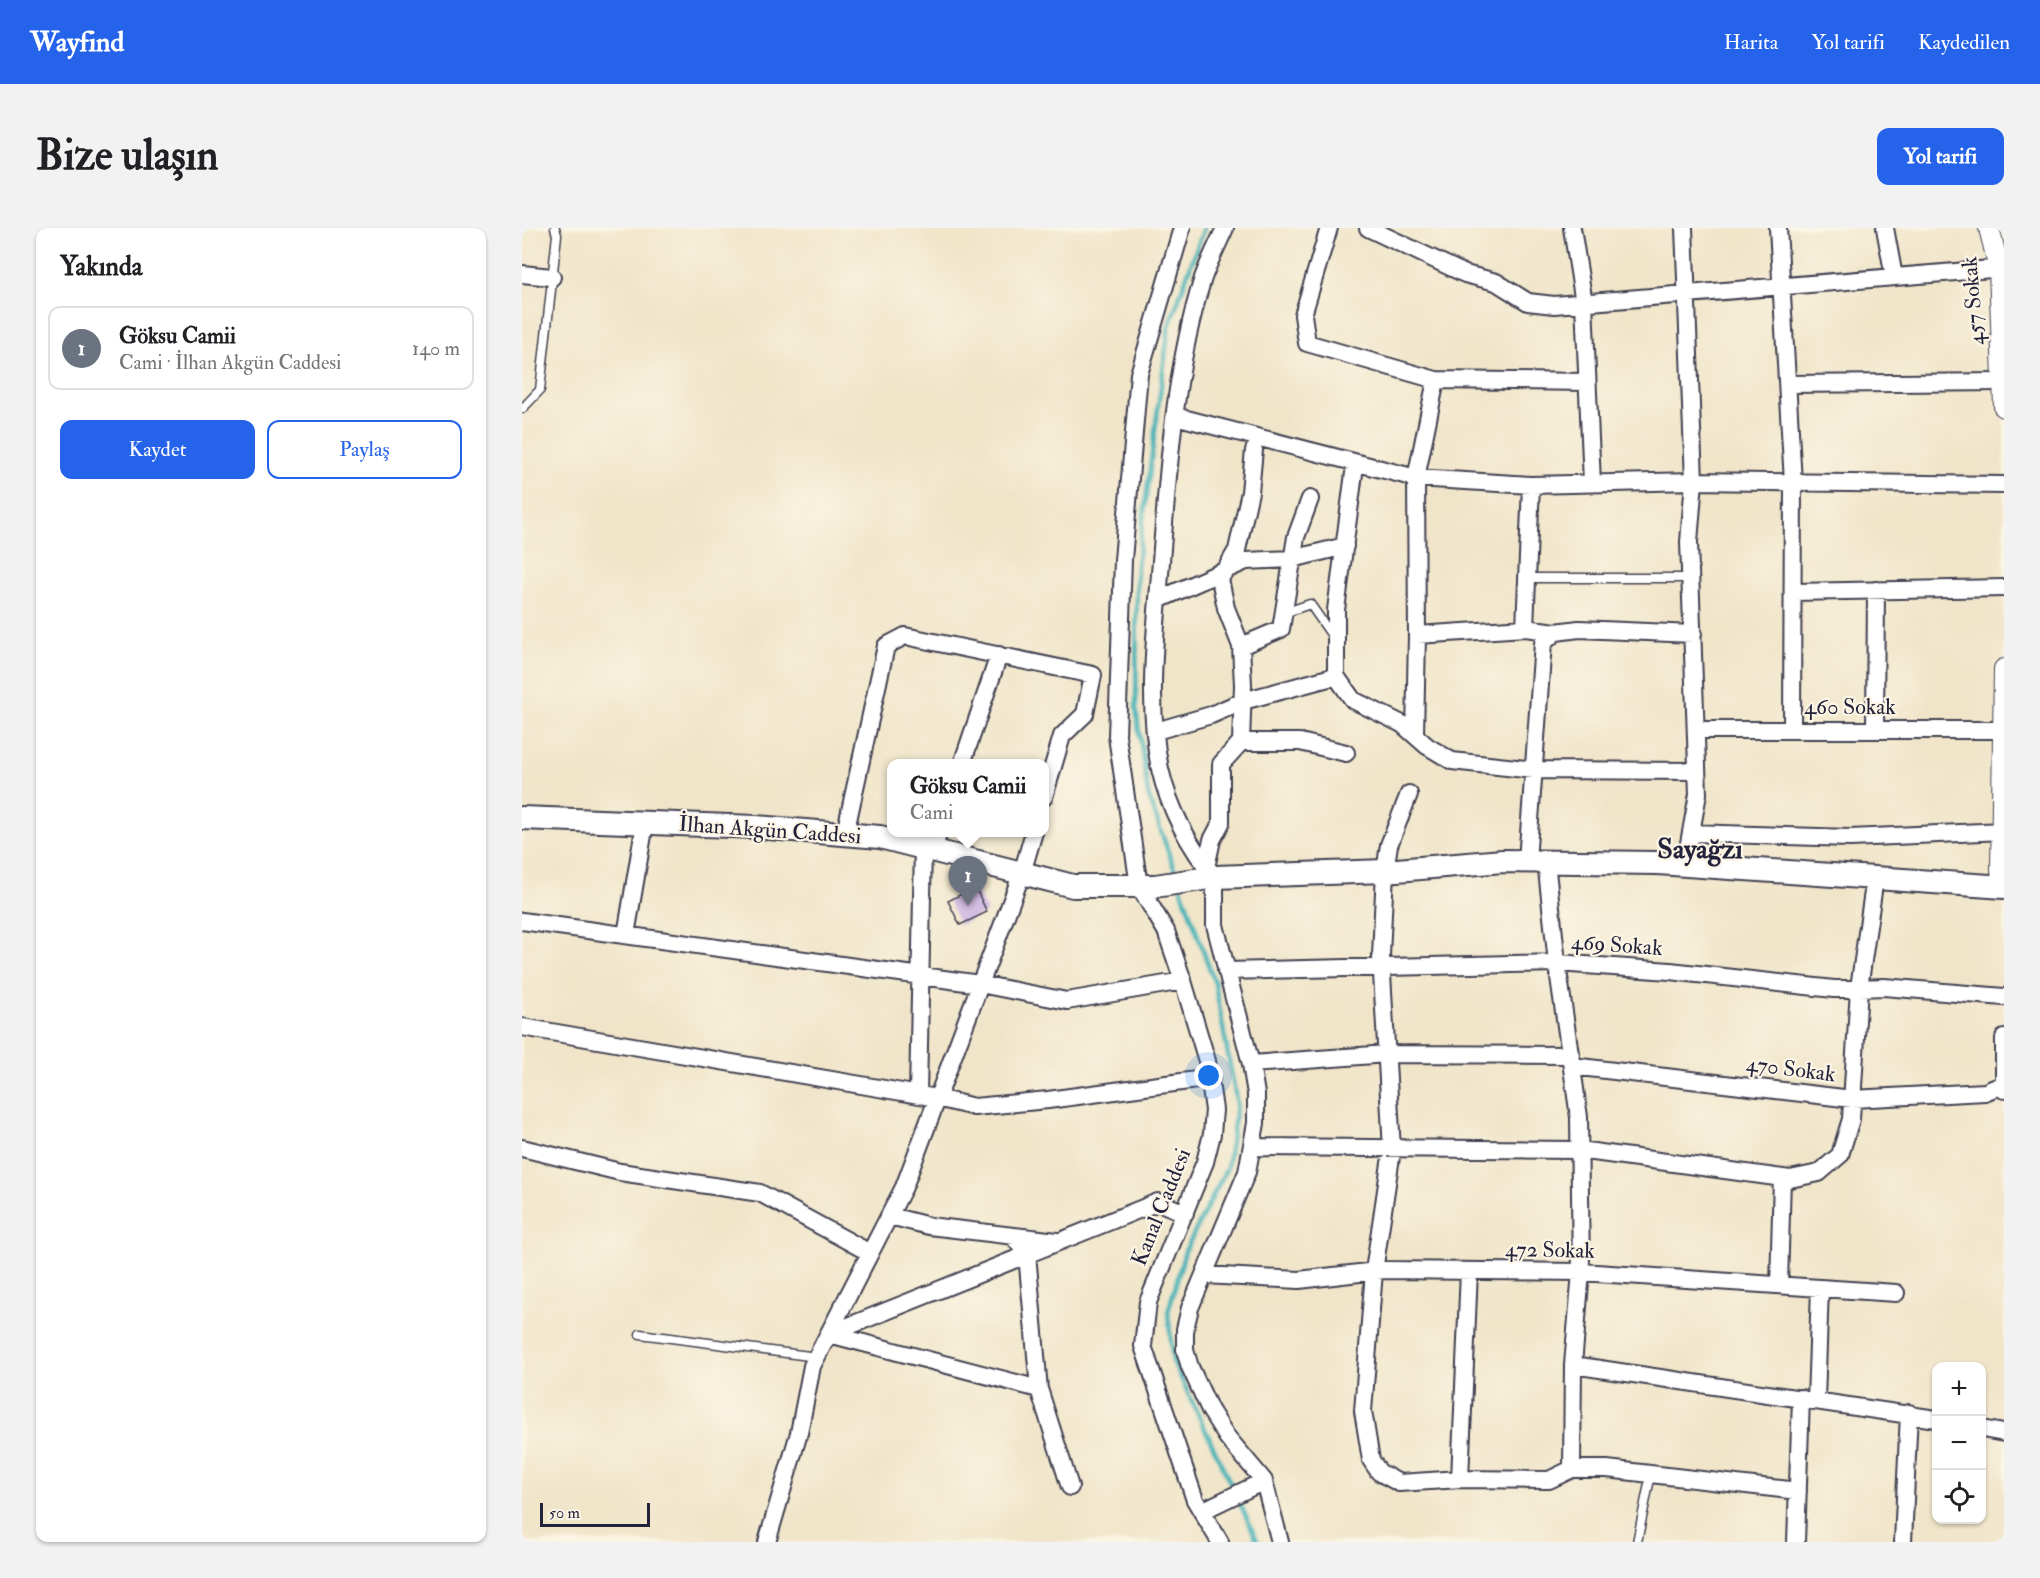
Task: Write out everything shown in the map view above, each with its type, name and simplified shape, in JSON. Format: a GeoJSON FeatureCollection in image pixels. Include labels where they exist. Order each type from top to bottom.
{"type":"FeatureCollection","features":[{"type":"Feature","properties":{"kind":"main road","name":"İlhan Akgün Caddesi"},"geometry":{"type":"LineString","coordinates":[[522,818],[756,827],[932,843],[1022,873],[1073,886],[1147,886],[1207,874],[1385,871],[1536,861],[1685,865],[2004,888]]}},
{"type":"Feature","properties":{"kind":"street"},"geometry":{"type":"LineString","coordinates":[[1147,886],[1117,736],[1123,560],[1139,374],[1182,228]]}},
{"type":"Feature","properties":{"kind":"street"},"geometry":{"type":"LineString","coordinates":[[1207,874],[1173,807],[1160,769],[1151,688],[1175,416],[1189,328],[1204,276],[1225,228]]}},
{"type":"Feature","properties":{"kind":"street"},"geometry":{"type":"LineString","coordinates":[[1329,228],[1303,315],[1307,343],[1436,380],[1587,381]]}},
{"type":"Feature","properties":{"kind":"street"},"geometry":{"type":"LineString","coordinates":[[1368,228],[1465,274],[1496,282],[1528,302],[1554,305],[2001,268]]}},
{"type":"Feature","properties":{"kind":"street"},"geometry":{"type":"LineString","coordinates":[[1572,228],[1584,303],[1592,483]]}},
{"type":"Feature","properties":{"kind":"street"},"geometry":{"type":"LineString","coordinates":[[1684,228],[1694,482],[1689,542],[1698,794],[1685,865]]}},
{"type":"Feature","properties":{"kind":"street"},"geometry":{"type":"LineString","coordinates":[[1778,228],[1793,482],[1792,729]]}},
{"type":"Feature","properties":{"kind":"street"},"geometry":{"type":"LineString","coordinates":[[1885,228],[1894,277]]}},
{"type":"Feature","properties":{"kind":"street","name":"457 Sokak"},"geometry":{"type":"LineString","coordinates":[[1989,228],[2001,268],[2004,407]]}},
{"type":"Feature","properties":{"kind":"street"},"geometry":{"type":"LineString","coordinates":[[522,274],[552,277]]}},
{"type":"Feature","properties":{"kind":"street"},"geometry":{"type":"LineString","coordinates":[[1415,735],[1416,478],[1436,380]]}},
{"type":"Feature","properties":{"kind":"street"},"geometry":{"type":"LineString","coordinates":[[1788,384],[2003,382]]}},
{"type":"Feature","properties":{"kind":"street"},"geometry":{"type":"LineString","coordinates":[[1175,416],[1416,478],[1532,484],[1793,482],[2004,485]]}},
{"type":"Feature","properties":{"kind":"street"},"geometry":{"type":"LineString","coordinates":[[1254,450],[1250,492],[1237,550],[1220,579],[1226,608],[1241,646],[1243,701],[1241,742],[1221,765],[1221,823],[1212,840],[1207,874],[1215,926],[1251,1064],[1256,1094],[1254,1147],[1235,1205],[1190,1308],[1185,1329],[1185,1350],[1210,1410],[1257,1485],[1280,1542]]}},
{"type":"Feature","properties":{"kind":"street"},"geometry":{"type":"LineString","coordinates":[[1354,472],[1336,610],[1336,676],[1353,700],[1402,724],[1452,761],[1534,770],[1697,771]]}},
{"type":"Feature","properties":{"kind":"street"},"geometry":{"type":"LineString","coordinates":[[1525,628],[1532,484]]}},
{"type":"Feature","properties":{"kind":"street"},"geometry":{"type":"LineString","coordinates":[[1241,646],[1281,629],[1296,537],[1310,499]]}},
{"type":"Feature","properties":{"kind":"street"},"geometry":{"type":"LineString","coordinates":[[1158,600],[1246,561],[1292,559],[1345,546]]}},
{"type":"Feature","properties":{"kind":"street"},"geometry":{"type":"LineString","coordinates":[[1793,592],[2004,588]]}},
{"type":"Feature","properties":{"kind":"street"},"geometry":{"type":"LineString","coordinates":[[1875,729],[1876,590]]}},
{"type":"Feature","properties":{"kind":"street"},"geometry":{"type":"LineString","coordinates":[[1417,635],[1525,628],[1557,632],[1580,629],[1693,634]]}},
{"type":"Feature","properties":{"kind":"street"},"geometry":{"type":"LineString","coordinates":[[1557,632],[1543,643],[1534,770],[1536,861],[1557,963],[1579,1117],[1581,1272],[1573,1365],[1572,1469]]}},
{"type":"Feature","properties":{"kind":"street"},"geometry":{"type":"LineString","coordinates":[[845,834],[885,646],[905,636],[1093,675],[1085,714],[1062,736],[1049,779]]}},
{"type":"Feature","properties":{"kind":"street"},"geometry":{"type":"LineString","coordinates":[[964,759],[999,655]]}},
{"type":"Feature","properties":{"kind":"street"},"geometry":{"type":"LineString","coordinates":[[2004,669],[2001,870],[2004,888]]}},
{"type":"Feature","properties":{"kind":"street"},"geometry":{"type":"LineString","coordinates":[[1156,731],[1211,715],[1243,701],[1336,676]]}},
{"type":"Feature","properties":{"kind":"street","name":"460 Sokak"},"geometry":{"type":"LineString","coordinates":[[1696,730],[2003,730]]}},
{"type":"Feature","properties":{"kind":"street"},"geometry":{"type":"LineString","coordinates":[[1241,742],[1300,742],[1346,753]]}},
{"type":"Feature","properties":{"kind":"street"},"geometry":{"type":"LineString","coordinates":[[1409,794],[1389,845],[1385,871],[1382,965],[1392,1150],[1374,1271],[1363,1411],[1371,1460],[1379,1472],[1399,1483],[1460,1479],[1549,1480],[1572,1469],[1607,1469],[1798,1491]]}},
{"type":"Feature","properties":{"kind":"street"},"geometry":{"type":"LineString","coordinates":[[626,935],[645,822]]}},
{"type":"Feature","properties":{"kind":"street"},"geometry":{"type":"LineString","coordinates":[[1691,833],[1850,838],[2003,831]]}},
{"type":"Feature","properties":{"kind":"street"},"geometry":{"type":"LineString","coordinates":[[767,1542],[799,1433],[812,1366],[904,1187],[1022,873],[1033,837]]}},
{"type":"Feature","properties":{"kind":"street"},"geometry":{"type":"LineString","coordinates":[[918,1095],[920,976],[932,843]]}},
{"type":"Feature","properties":{"kind":"street"},"geometry":{"type":"LineString","coordinates":[[1254,1147],[1392,1150],[1476,1147],[1579,1150],[1790,1179],[1819,1173],[1840,1155],[1851,1119],[1859,988],[1875,878]]}},
{"type":"Feature","properties":{"kind":"street","name":"Kanal Caddesi"},"geometry":{"type":"LineString","coordinates":[[1147,886],[1166,931],[1183,981],[1211,1078],[1215,1110],[1212,1134],[1185,1213],[1148,1302],[1143,1346],[1189,1483],[1209,1507],[1220,1542]]}},
{"type":"Feature","properties":{"kind":"street"},"geometry":{"type":"LineString","coordinates":[[522,921],[980,984],[1067,1001],[1183,981]]}},
{"type":"Feature","properties":{"kind":"street","name":"469 Sokak"},"geometry":{"type":"LineString","coordinates":[[1226,971],[1382,965],[1557,963],[1670,971],[1834,989],[1884,987],[2004,997]]}},
{"type":"Feature","properties":{"kind":"street"},"geometry":{"type":"LineString","coordinates":[[522,1027],[938,1098],[974,1107],[1048,1100],[1211,1078]]}},
{"type":"Feature","properties":{"kind":"street"},"geometry":{"type":"LineString","coordinates":[[2004,1038],[2004,1090]]}},
{"type":"Feature","properties":{"kind":"street","name":"470 Sokak"},"geometry":{"type":"LineString","coordinates":[[1251,1064],[1387,1054],[1572,1061],[1852,1099],[1985,1092],[2004,1084]]}},
{"type":"Feature","properties":{"kind":"street"},"geometry":{"type":"LineString","coordinates":[[522,1148],[620,1172],[760,1193],[870,1253]]}},
{"type":"Feature","properties":{"kind":"street"},"geometry":{"type":"LineString","coordinates":[[1779,1285],[1782,1178]]}},
{"type":"Feature","properties":{"kind":"street"},"geometry":{"type":"LineString","coordinates":[[829,1334],[1158,1202],[1185,1213]]}},
{"type":"Feature","properties":{"kind":"street"},"geometry":{"type":"LineString","coordinates":[[890,1216],[929,1226],[1060,1241]]}},
{"type":"Feature","properties":{"kind":"street"},"geometry":{"type":"LineString","coordinates":[[1013,1236],[1027,1254],[1039,1389],[1070,1487]]}},
{"type":"Feature","properties":{"kind":"street","name":"472 Sokak"},"geometry":{"type":"LineString","coordinates":[[1204,1275],[1299,1280],[1374,1271],[1581,1272],[1896,1293]]}},
{"type":"Feature","properties":{"kind":"street"},"geometry":{"type":"LineString","coordinates":[[1460,1479],[1469,1271]]}},
{"type":"Feature","properties":{"kind":"street"},"geometry":{"type":"LineString","coordinates":[[1796,1542],[1798,1491],[1820,1288]]}},
{"type":"Feature","properties":{"kind":"street"},"geometry":{"type":"LineString","coordinates":[[829,1334],[1039,1389]]}},
{"type":"Feature","properties":{"kind":"street"},"geometry":{"type":"LineString","coordinates":[[1573,1365],[1932,1418]]}},
{"type":"Feature","properties":{"kind":"street"},"geometry":{"type":"LineString","coordinates":[[1902,1542],[1909,1413]]}},
{"type":"Feature","properties":{"kind":"street"},"geometry":{"type":"LineString","coordinates":[[1986,1429],[2004,1433]]}},
{"type":"Feature","properties":{"kind":"street"},"geometry":{"type":"LineString","coordinates":[[1209,1507],[1257,1485]]}},
{"type":"Feature","properties":{"kind":"lane"},"geometry":{"type":"LineString","coordinates":[[522,409],[540,390],[557,234],[555,228]]}},
{"type":"Feature","properties":{"kind":"lane"},"geometry":{"type":"LineString","coordinates":[[1527,578],[1691,578]]}},
{"type":"Feature","properties":{"kind":"lane"},"geometry":{"type":"LineString","coordinates":[[1283,614],[1310,604],[1336,640]]}},
{"type":"Feature","properties":{"kind":"lane"},"geometry":{"type":"LineString","coordinates":[[640,1334],[818,1357]]}},
{"type":"Feature","properties":{"kind":"lane"},"geometry":{"type":"LineString","coordinates":[[1637,1542],[1651,1474]]}},
{"type":"Feature","properties":{"kind":"building"},"geometry":{"type":"Polygon","coordinates":[[[975,887],[987,912],[960,925],[948,901],[975,887]]]}},
{"type":"Feature","properties":{"kind":"waterway"},"geometry":{"type":"LineString","coordinates":[[1177,877],[1148,794],[1136,709],[1137,566],[1169,326],[1204,228]]}},
{"type":"Feature","properties":{"kind":"waterway"},"geometry":{"type":"LineString","coordinates":[[1181,888],[1215,984],[1237,1104],[1227,1168],[1185,1251],[1168,1312],[1173,1361],[1258,1542]]}},
{"type":"Feature","properties":{"kind":"place","name":"Göksu Camii"},"geometry":{"type":"Point","coordinates":[968,906]}},
{"type":"Feature","properties":{"kind":"district","name":"Sayağzı"},"geometry":{"type":"Point","coordinates":[1700,849]}}]}
